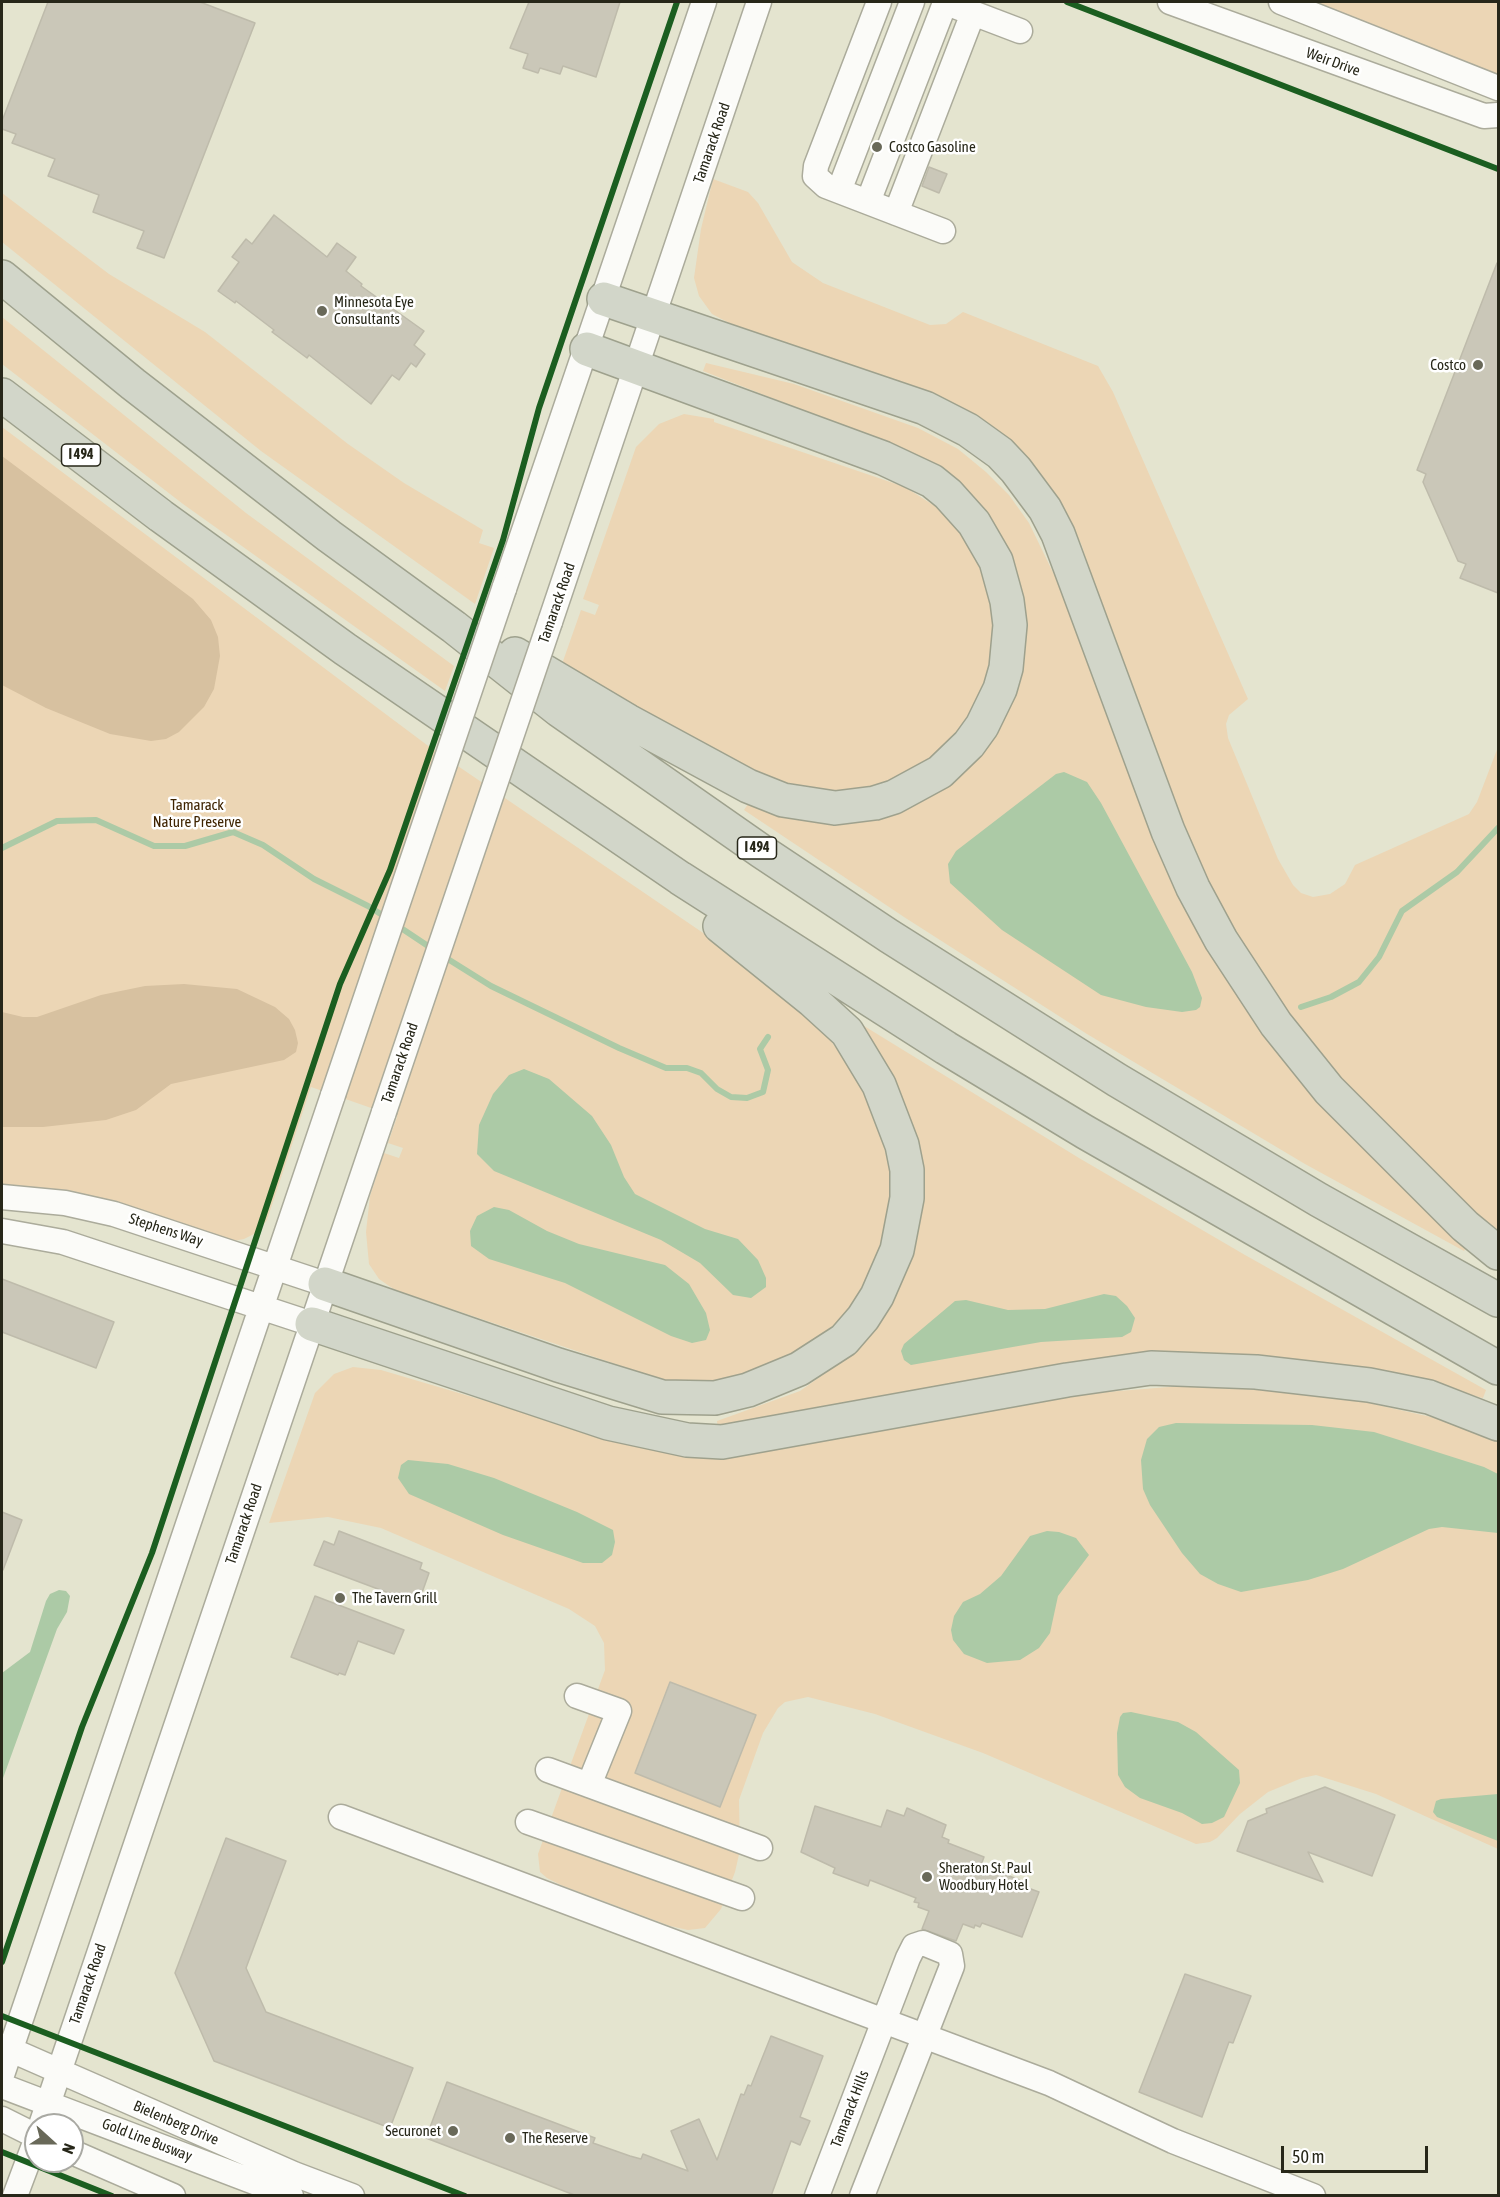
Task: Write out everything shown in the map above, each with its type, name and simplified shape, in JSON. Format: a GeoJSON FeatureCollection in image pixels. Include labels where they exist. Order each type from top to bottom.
{"type":"FeatureCollection","features":[{"type":"Feature","properties":{"kind":"highway","name":"I 494"},"geometry":{"type":"LineString","coordinates":[[2,277],[133,384],[593,735],[889,936],[1196,1128],[1498,1299]]}},
{"type":"Feature","properties":{"kind":"highway"},"geometry":{"type":"LineString","coordinates":[[604,298],[925,408],[968,429],[1016,470],[1044,509],[1058,534],[1168,831],[1193,888],[1221,940],[1276,1024],[1329,1090],[1465,1226],[1498,1254]]}},
{"type":"Feature","properties":{"kind":"highway"},"geometry":{"type":"LineString","coordinates":[[389,580],[628,721],[766,795],[817,807],[854,807],[894,797],[939,772],[969,744],[987,717],[1000,690],[1009,647],[1007,601],[1002,580],[987,542],[974,523],[948,494],[909,469],[587,349]]}},
{"type":"Feature","properties":{"kind":"highway","name":"I 494"},"geometry":{"type":"LineString","coordinates":[[2,394],[236,570],[539,784],[783,945],[1022,1094],[1211,1206],[1498,1368]]}},
{"type":"Feature","properties":{"kind":"highway"},"geometry":{"type":"LineString","coordinates":[[325,1284],[567,1368],[662,1396],[689,1399],[715,1398],[748,1390],[776,1380],[823,1355],[844,1340],[863,1318],[888,1274],[902,1226],[907,1170],[902,1145],[879,1085],[847,1032],[804,994],[539,784]]}},
{"type":"Feature","properties":{"kind":"highway"},"geometry":{"type":"LineString","coordinates":[[312,1324],[608,1423],[687,1440],[722,1442],[1077,1378],[1151,1368],[1256,1372],[1369,1385],[1429,1397],[1498,1424]]}},
{"type":"Feature","properties":{"kind":"street"},"geometry":{"type":"LineString","coordinates":[[2,2075],[6,2048],[275,1266],[704,2]]}},
{"type":"Feature","properties":{"kind":"street","name":"Tamarack Road"},"geometry":{"type":"LineString","coordinates":[[44,2113],[759,2]]}},
{"type":"Feature","properties":{"kind":"street"},"geometry":{"type":"LineString","coordinates":[[879,2],[816,166],[815,176],[819,181],[839,191],[942,231]]}},
{"type":"Feature","properties":{"kind":"street"},"geometry":{"type":"LineString","coordinates":[[839,191],[912,2]]}},
{"type":"Feature","properties":{"kind":"street"},"geometry":{"type":"LineString","coordinates":[[868,202],[943,2],[1020,31]]}},
{"type":"Feature","properties":{"kind":"street","name":"Weir Drive"},"geometry":{"type":"LineString","coordinates":[[1170,2],[1484,116],[1498,115]]}},
{"type":"Feature","properties":{"kind":"street"},"geometry":{"type":"LineString","coordinates":[[1281,2],[1495,84],[1498,88]]}},
{"type":"Feature","properties":{"kind":"street"},"geometry":{"type":"LineString","coordinates":[[896,213],[973,13]]}},
{"type":"Feature","properties":{"kind":"street","name":"Stephens Way"},"geometry":{"type":"LineString","coordinates":[[2,1197],[65,1203],[114,1214],[325,1284]]}},
{"type":"Feature","properties":{"kind":"street"},"geometry":{"type":"LineString","coordinates":[[2,1231],[63,1242],[312,1324]]}},
{"type":"Feature","properties":{"kind":"street"},"geometry":{"type":"LineString","coordinates":[[578,1696],[619,1711],[589,1785]]}},
{"type":"Feature","properties":{"kind":"street"},"geometry":{"type":"LineString","coordinates":[[548,1770],[760,1848]]}},
{"type":"Feature","properties":{"kind":"street"},"geometry":{"type":"LineString","coordinates":[[341,1817],[1049,2083],[1173,2140],[1313,2196]]}},
{"type":"Feature","properties":{"kind":"street"},"geometry":{"type":"LineString","coordinates":[[528,1822],[742,1898]]}},
{"type":"Feature","properties":{"kind":"street","name":"Tamarack Hills"},"geometry":{"type":"LineString","coordinates":[[817,2196],[911,1951],[914,1946],[923,1943],[950,1954],[953,1960],[926,2036]]}},
{"type":"Feature","properties":{"kind":"street"},"geometry":{"type":"LineString","coordinates":[[862,2196],[926,2036]]}},
{"type":"Feature","properties":{"kind":"street","name":"Bielenberg Drive"},"geometry":{"type":"LineString","coordinates":[[6,2048],[294,2174],[352,2196]]}},
{"type":"Feature","properties":{"kind":"street","name":"Gold Line Busway"},"geometry":{"type":"LineString","coordinates":[[2,2086],[42,2113]]}},
{"type":"Feature","properties":{"kind":"street"},"geometry":{"type":"LineString","coordinates":[[2,2119],[24,2130]]}},
{"type":"Feature","properties":{"kind":"street","name":"Gold Line Busway"},"geometry":{"type":"LineString","coordinates":[[84,2127],[291,2196]]}},
{"type":"Feature","properties":{"kind":"street"},"geometry":{"type":"LineString","coordinates":[[84,2157],[173,2196]]}},
{"type":"Feature","properties":{"kind":"street"},"geometry":{"type":"LineString","coordinates":[[15,2196],[24,2172]]}},
{"type":"Feature","properties":{"kind":"green space"},"geometry":{"type":"Polygon","coordinates":[[[1302,2],[1498,2],[1498,78],[1302,2]]]}},
{"type":"Feature","properties":{"kind":"green space"},"geometry":{"type":"Polygon","coordinates":[[[713,179],[748,192],[758,203],[792,262],[823,283],[930,325],[946,324],[963,312],[1098,366],[1113,392],[1248,699],[1229,715],[1226,724],[1228,738],[1278,859],[1293,885],[1301,893],[1313,897],[1330,894],[1345,884],[1355,865],[1469,814],[1477,802],[1498,747],[1498,1240],[1413,1158],[1287,1019],[1203,881],[1112,644],[1082,546],[1071,522],[1047,483],[1030,463],[960,407],[918,388],[733,325],[712,314],[699,296],[694,278],[701,229],[713,179]]]}},
{"type":"Feature","properties":{"kind":"green space"},"geometry":{"type":"Polygon","coordinates":[[[2,193],[109,274],[205,332],[348,444],[404,483],[483,530],[479,543],[494,548],[475,604],[261,451],[2,242],[2,193]]]}},
{"type":"Feature","properties":{"kind":"green space"},"geometry":{"type":"Polygon","coordinates":[[[2,317],[246,513],[454,666],[445,691],[183,504],[2,364],[2,317]]]}},
{"type":"Feature","properties":{"kind":"green space"},"geometry":{"type":"Polygon","coordinates":[[[706,363],[794,384],[918,428],[958,449],[1009,495],[1029,523],[1078,624],[1180,876],[1468,1244],[1464,1251],[1305,1164],[1087,1034],[904,917],[744,810],[750,801],[801,817],[982,748],[1009,559],[866,435],[703,371],[706,363]]]}},
{"type":"Feature","properties":{"kind":"green space"},"geometry":{"type":"Polygon","coordinates":[[[684,414],[714,419],[714,422],[905,487],[941,510],[961,532],[979,560],[995,609],[994,662],[973,718],[920,771],[852,794],[770,784],[562,664],[581,610],[595,615],[599,605],[583,599],[636,447],[659,424],[684,414]]]}},
{"type":"Feature","properties":{"kind":"green space","name":"Tamarack Nature Preserve"},"geometry":{"type":"Polygon","coordinates":[[[2,427],[427,745],[737,956],[824,1031],[854,1074],[873,1112],[882,1136],[890,1175],[890,1206],[883,1242],[870,1280],[838,1328],[764,1377],[684,1387],[395,1290],[379,1279],[369,1264],[366,1232],[370,1196],[384,1153],[399,1158],[403,1148],[388,1143],[397,1117],[311,1087],[267,1220],[258,1232],[244,1239],[233,1241],[2,1188],[2,427]]]}},
{"type":"Feature","properties":{"kind":"green space"},"geometry":{"type":"Polygon","coordinates":[[[856,1021],[1079,1158],[1245,1255],[1486,1390],[1483,1398],[1448,1389],[1291,1365],[718,1431],[717,1421],[800,1391],[848,1357],[910,1247],[856,1021]]]}},
{"type":"Feature","properties":{"kind":"green space"},"geometry":{"type":"Polygon","coordinates":[[[353,1367],[381,1370],[567,1425],[762,1451],[1081,1394],[1194,1385],[1338,1396],[1431,1417],[1498,1440],[1498,1849],[1376,1794],[1316,1775],[1302,1778],[1268,1792],[1240,1814],[1217,1838],[1210,1842],[1196,1844],[983,1753],[875,1714],[808,1697],[785,1702],[778,1708],[763,1733],[739,1800],[740,1850],[735,1872],[721,1909],[705,1928],[688,1930],[670,1926],[563,1886],[540,1872],[538,1854],[605,1670],[604,1643],[595,1626],[569,1609],[381,1528],[328,1517],[269,1523],[315,1393],[334,1374],[353,1367]]]}},
{"type":"Feature","properties":{"kind":"shaded area"},"geometry":{"type":"Polygon","coordinates":[[[2,456],[193,599],[211,620],[218,637],[220,656],[214,689],[204,707],[179,732],[166,739],[151,741],[110,734],[46,708],[2,685],[2,456]]]}},
{"type":"Feature","properties":{"kind":"shaded area"},"geometry":{"type":"Polygon","coordinates":[[[1064,772],[1087,782],[1101,803],[1192,972],[1202,998],[1200,1007],[1196,1010],[1182,1012],[1146,1007],[1101,995],[1002,930],[950,883],[948,864],[956,851],[1056,774],[1064,772]]]}},
{"type":"Feature","properties":{"kind":"shaded area"},"geometry":{"type":"Polygon","coordinates":[[[184,984],[237,989],[275,1007],[289,1019],[295,1030],[298,1043],[296,1052],[284,1060],[171,1084],[136,1110],[106,1120],[43,1127],[2,1127],[2,1012],[23,1017],[37,1017],[101,995],[145,986],[184,984]]]}},
{"type":"Feature","properties":{"kind":"shaded area"},"geometry":{"type":"Polygon","coordinates":[[[524,1069],[549,1079],[592,1116],[611,1145],[624,1177],[635,1194],[705,1229],[738,1239],[758,1260],[766,1278],[766,1287],[751,1298],[733,1295],[700,1263],[661,1240],[494,1171],[477,1154],[479,1125],[493,1094],[509,1075],[524,1069]]]}},
{"type":"Feature","properties":{"kind":"shaded area"},"geometry":{"type":"Polygon","coordinates":[[[494,1207],[509,1210],[547,1231],[579,1244],[665,1265],[689,1284],[706,1313],[710,1330],[706,1340],[692,1343],[671,1336],[565,1283],[489,1259],[471,1246],[470,1231],[477,1216],[494,1207]]]}},
{"type":"Feature","properties":{"kind":"shaded area"},"geometry":{"type":"Polygon","coordinates":[[[1104,1294],[1116,1296],[1135,1318],[1131,1332],[1122,1337],[1041,1342],[911,1365],[904,1360],[901,1351],[904,1344],[955,1301],[966,1300],[1008,1310],[1045,1309],[1104,1294]]]}},
{"type":"Feature","properties":{"kind":"shaded area"},"geometry":{"type":"Polygon","coordinates":[[[1176,1423],[1312,1425],[1374,1432],[1484,1467],[1498,1474],[1498,1533],[1442,1527],[1429,1529],[1343,1569],[1308,1580],[1241,1592],[1218,1584],[1200,1574],[1182,1553],[1150,1505],[1143,1489],[1141,1460],[1147,1439],[1159,1427],[1176,1423]]]}},
{"type":"Feature","properties":{"kind":"shaded area"},"geometry":{"type":"Polygon","coordinates":[[[408,1460],[448,1464],[494,1478],[577,1512],[613,1530],[615,1542],[612,1555],[602,1563],[583,1563],[503,1535],[409,1494],[398,1478],[401,1465],[408,1460]]]}},
{"type":"Feature","properties":{"kind":"shaded area"},"geometry":{"type":"Polygon","coordinates":[[[1047,1531],[1059,1532],[1076,1538],[1089,1555],[1058,1596],[1050,1633],[1039,1648],[1020,1660],[987,1663],[964,1654],[953,1640],[951,1630],[954,1616],[963,1602],[980,1594],[1001,1576],[1030,1536],[1047,1531]]]}},
{"type":"Feature","properties":{"kind":"shaded area"},"geometry":{"type":"Polygon","coordinates":[[[59,1590],[66,1591],[70,1596],[67,1612],[57,1629],[2,1781],[2,1673],[30,1652],[46,1601],[50,1594],[59,1590]]]}},
{"type":"Feature","properties":{"kind":"shaded area"},"geometry":{"type":"Polygon","coordinates":[[[1131,1712],[1178,1722],[1196,1732],[1239,1770],[1240,1783],[1224,1817],[1212,1823],[1202,1824],[1182,1813],[1140,1798],[1125,1787],[1118,1775],[1117,1733],[1120,1717],[1123,1713],[1131,1712]]]}},
{"type":"Feature","properties":{"kind":"shaded area"},"geometry":{"type":"Polygon","coordinates":[[[1498,1794],[1498,1841],[1437,1817],[1433,1812],[1436,1801],[1441,1799],[1498,1794]]]}},
{"type":"Feature","properties":{"kind":"building"},"geometry":{"type":"Polygon","coordinates":[[[48,2],[200,2],[255,23],[164,258],[137,248],[144,231],[93,212],[99,195],[48,176],[55,159],[12,143],[16,134],[2,129],[2,121],[48,2]]]}},
{"type":"Feature","properties":{"kind":"building"},"geometry":{"type":"Polygon","coordinates":[[[529,2],[620,2],[596,77],[563,66],[560,74],[540,68],[538,73],[523,68],[528,54],[510,48],[529,2]]]}},
{"type":"Feature","properties":{"kind":"building"},"geometry":{"type":"Polygon","coordinates":[[[929,167],[947,174],[939,193],[922,186],[929,167]]]}},
{"type":"Feature","properties":{"kind":"building","name":"Minnesota Eye Consultants"},"geometry":{"type":"Polygon","coordinates":[[[274,215],[327,257],[337,243],[356,257],[346,271],[362,284],[361,286],[424,331],[414,345],[425,354],[416,367],[411,363],[399,380],[392,375],[371,404],[309,355],[307,358],[272,332],[274,330],[236,301],[235,303],[218,291],[239,262],[232,257],[246,239],[252,244],[274,215]]]}},
{"type":"Feature","properties":{"kind":"building","name":"Costco"},"geometry":{"type":"Polygon","coordinates":[[[1497,263],[1498,593],[1460,578],[1466,564],[1458,561],[1423,482],[1426,474],[1417,470],[1497,263]]]}},
{"type":"Feature","properties":{"kind":"building"},"geometry":{"type":"Polygon","coordinates":[[[2,1279],[114,1322],[96,1368],[2,1332],[2,1279]]]}},
{"type":"Feature","properties":{"kind":"building"},"geometry":{"type":"Polygon","coordinates":[[[2,1512],[22,1520],[3,1570],[2,1570],[2,1512]]]}},
{"type":"Feature","properties":{"kind":"building"},"geometry":{"type":"Polygon","coordinates":[[[339,1531],[422,1563],[420,1569],[429,1573],[418,1604],[314,1565],[324,1541],[334,1545],[339,1531]]]}},
{"type":"Feature","properties":{"kind":"building"},"geometry":{"type":"Polygon","coordinates":[[[315,1596],[404,1630],[394,1654],[358,1641],[345,1675],[339,1673],[338,1675],[291,1657],[315,1596]]]}},
{"type":"Feature","properties":{"kind":"building"},"geometry":{"type":"Polygon","coordinates":[[[670,1682],[756,1715],[720,1807],[635,1773],[670,1682]]]}},
{"type":"Feature","properties":{"kind":"building"},"geometry":{"type":"Polygon","coordinates":[[[1325,1787],[1395,1815],[1372,1876],[1308,1852],[1323,1882],[1237,1851],[1248,1821],[1267,1813],[1266,1809],[1325,1787]]]}},
{"type":"Feature","properties":{"kind":"building","name":"Sheraton St. Paul Woodbury Hotel"},"geometry":{"type":"Polygon","coordinates":[[[815,1806],[881,1827],[887,1810],[904,1816],[907,1808],[946,1825],[942,1837],[949,1840],[948,1843],[984,1857],[981,1865],[1022,1881],[1020,1885],[1039,1892],[1022,1937],[982,1923],[980,1927],[975,1925],[974,1928],[963,1924],[956,1941],[922,1929],[929,1911],[918,1907],[919,1903],[914,1902],[916,1898],[870,1880],[868,1886],[833,1873],[835,1868],[801,1852],[815,1806]]]}},
{"type":"Feature","properties":{"kind":"building"},"geometry":{"type":"Polygon","coordinates":[[[226,1838],[286,1861],[246,1968],[266,2012],[413,2068],[390,2128],[214,2061],[175,1973],[226,1838]]]}},
{"type":"Feature","properties":{"kind":"building"},"geometry":{"type":"Polygon","coordinates":[[[1185,1974],[1251,1996],[1233,2043],[1229,2042],[1202,2117],[1139,2092],[1185,1974]]]}},
{"type":"Feature","properties":{"kind":"building"},"geometry":{"type":"Polygon","coordinates":[[[771,2036],[823,2056],[800,2117],[810,2121],[800,2145],[791,2141],[771,2196],[577,2196],[426,2138],[447,2082],[595,2138],[593,2143],[641,2159],[643,2154],[688,2171],[671,2131],[699,2119],[717,2160],[741,2094],[744,2095],[748,2085],[751,2086],[771,2036]]]}},
{"type":"Feature","properties":{"kind":"waterway"},"geometry":{"type":"LineString","coordinates":[[2,848],[57,821],[96,820],[154,846],[185,846],[233,832],[263,845],[314,879],[387,918]]}},
{"type":"Feature","properties":{"kind":"waterway"},"geometry":{"type":"LineString","coordinates":[[1301,1007],[1331,997],[1359,982],[1379,957],[1402,911],[1457,872],[1498,828]]}},
{"type":"Feature","properties":{"kind":"waterway"},"geometry":{"type":"LineString","coordinates":[[395,924],[434,950]]}},
{"type":"Feature","properties":{"kind":"waterway"},"geometry":{"type":"LineString","coordinates":[[443,956],[491,986],[619,1048],[666,1068],[687,1068],[701,1073],[717,1089],[731,1097],[747,1098],[763,1092],[768,1070],[760,1049],[768,1037]]}},
{"type":"Feature","properties":{"kind":"cycle path"},"geometry":{"type":"LineString","coordinates":[[2,1962],[82,1727],[152,1553],[340,984],[390,870],[503,540],[539,408],[677,2]]}},
{"type":"Feature","properties":{"kind":"cycle path"},"geometry":{"type":"LineString","coordinates":[[1067,2],[1498,169]]}},
{"type":"Feature","properties":{"kind":"cycle path"},"geometry":{"type":"LineString","coordinates":[[2,2016],[465,2196]]}},
{"type":"Feature","properties":{"kind":"cycle path"},"geometry":{"type":"LineString","coordinates":[[2,2152],[112,2196]]}},
{"type":"Feature","properties":{"kind":"place","name":"Costco Gasoline"},"geometry":{"type":"Point","coordinates":[877,147]}},
{"type":"Feature","properties":{"kind":"place","name":"Minnesota Eye Consultants"},"geometry":{"type":"Point","coordinates":[322,311]}},
{"type":"Feature","properties":{"kind":"place","name":"Costco"},"geometry":{"type":"Point","coordinates":[1478,365]}},
{"type":"Feature","properties":{"kind":"place","name":"The Tavern Grill"},"geometry":{"type":"Point","coordinates":[340,1598]}},
{"type":"Feature","properties":{"kind":"place","name":"Sheraton St. Paul Woodbury Hotel"},"geometry":{"type":"Point","coordinates":[927,1877]}},
{"type":"Feature","properties":{"kind":"place","name":"Securonet"},"geometry":{"type":"Point","coordinates":[453,2131]}},
{"type":"Feature","properties":{"kind":"place","name":"The Reserve"},"geometry":{"type":"Point","coordinates":[510,2138]}}]}
